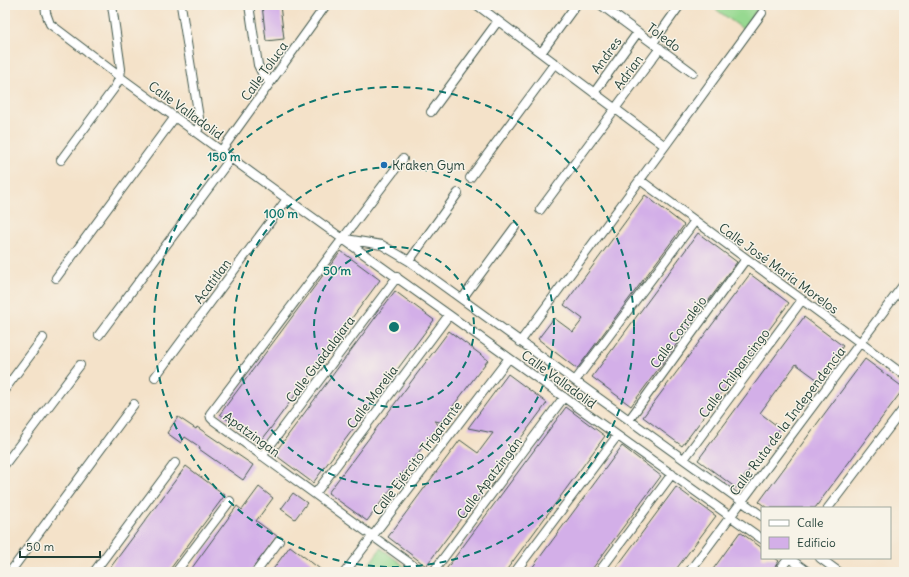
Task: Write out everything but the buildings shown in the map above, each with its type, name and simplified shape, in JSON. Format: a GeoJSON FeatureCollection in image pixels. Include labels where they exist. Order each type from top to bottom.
{"type":"FeatureCollection","features":[{"type":"Feature","properties":{"kind":"street","name":"Calle Valladolid"},"geometry":{"type":"LineString","coordinates":[[45,5],[50,24],[120,77],[287,199],[761,538]]}},
{"type":"Feature","properties":{"kind":"street"},"geometry":{"type":"LineString","coordinates":[[61,160],[115,87],[120,77],[121,63],[112,5]]}},
{"type":"Feature","properties":{"kind":"street"},"geometry":{"type":"LineString","coordinates":[[181,5],[199,118],[197,133]]}},
{"type":"Feature","properties":{"kind":"street"},"geometry":{"type":"LineString","coordinates":[[249,5],[258,65],[270,83]]}},
{"type":"Feature","properties":{"kind":"street","name":"Calle Toluca"},"geometry":{"type":"LineString","coordinates":[[221,151],[326,5]]}},
{"type":"Feature","properties":{"kind":"street"},"geometry":{"type":"LineString","coordinates":[[477,5],[666,146]]}},
{"type":"Feature","properties":{"kind":"street"},"geometry":{"type":"LineString","coordinates":[[542,53],[576,5]]}},
{"type":"Feature","properties":{"kind":"street","name":"Toledo"},"geometry":{"type":"LineString","coordinates":[[601,5],[693,73]]}},
{"type":"Feature","properties":{"kind":"street"},"geometry":{"type":"LineString","coordinates":[[652,43],[680,5]]}},
{"type":"Feature","properties":{"kind":"street"},"geometry":{"type":"LineString","coordinates":[[520,342],[666,146],[762,13]]}},
{"type":"Feature","properties":{"kind":"street"},"geometry":{"type":"LineString","coordinates":[[431,112],[498,20]]}},
{"type":"Feature","properties":{"kind":"street","name":"Andres"},"geometry":{"type":"LineString","coordinates":[[594,92],[638,32]]}},
{"type":"Feature","properties":{"kind":"street","name":"Adrian"},"geometry":{"type":"LineString","coordinates":[[540,210],[660,48]]}},
{"type":"Feature","properties":{"kind":"street"},"geometry":{"type":"LineString","coordinates":[[470,178],[555,63]]}},
{"type":"Feature","properties":{"kind":"street"},"geometry":{"type":"LineString","coordinates":[[56,278],[175,117]]}},
{"type":"Feature","properties":{"kind":"street"},"geometry":{"type":"LineString","coordinates":[[99,335],[231,158]]}},
{"type":"Feature","properties":{"kind":"street"},"geometry":{"type":"LineString","coordinates":[[343,239],[403,159]]}},
{"type":"Feature","properties":{"kind":"street","name":"Calle José María Morelos"},"geometry":{"type":"LineString","coordinates":[[640,180],[904,375]]}},
{"type":"Feature","properties":{"kind":"street"},"geometry":{"type":"LineString","coordinates":[[409,261],[458,193]]}},
{"type":"Feature","properties":{"kind":"street","name":"Acatitlan"},"geometry":{"type":"LineString","coordinates":[[155,377],[287,199]]}},
{"type":"Feature","properties":{"kind":"street"},"geometry":{"type":"LineString","coordinates":[[576,381],[695,221]]}},
{"type":"Feature","properties":{"kind":"street"},"geometry":{"type":"LineString","coordinates":[[462,299],[515,227]]}},
{"type":"Feature","properties":{"kind":"street","name":"Calle Valladolid"},"geometry":{"type":"LineString","coordinates":[[343,239],[382,245],[409,261],[761,515]]}},
{"type":"Feature","properties":{"kind":"street","name":"Apatzingan"},"geometry":{"type":"LineString","coordinates":[[343,239],[210,414],[211,418],[422,572]]}},
{"type":"Feature","properties":{"kind":"street","name":"Calle Corralejo"},"geometry":{"type":"LineString","coordinates":[[629,420],[746,259]]}},
{"type":"Feature","properties":{"kind":"street","name":"Calle Guadalajara"},"geometry":{"type":"LineString","coordinates":[[262,456],[397,277]]}},
{"type":"Feature","properties":{"kind":"street","name":"Calle Ruta de la Independencia"},"geometry":{"type":"LineString","coordinates":[[689,572],[904,284]]}},
{"type":"Feature","properties":{"kind":"street","name":"Calle Chilpancingo"},"geometry":{"type":"LineString","coordinates":[[684,459],[802,300]]}},
{"type":"Feature","properties":{"kind":"street","name":"Calle Morelia"},"geometry":{"type":"LineString","coordinates":[[315,494],[449,315]]}},
{"type":"Feature","properties":{"kind":"street"},"geometry":{"type":"LineString","coordinates":[[5,389],[43,338]]}},
{"type":"Feature","properties":{"kind":"street","name":"Calle Ejército Trigarante"},"geometry":{"type":"LineString","coordinates":[[345,572],[509,358]]}},
{"type":"Feature","properties":{"kind":"street"},"geometry":{"type":"LineString","coordinates":[[5,464],[80,364]]}},
{"type":"Feature","properties":{"kind":"street","name":"Calle Apatzingán"},"geometry":{"type":"LineString","coordinates":[[433,572],[564,397]]}},
{"type":"Feature","properties":{"kind":"street"},"geometry":{"type":"LineString","coordinates":[[10,572],[134,404]]}},
{"type":"Feature","properties":{"kind":"street"},"geometry":{"type":"LineString","coordinates":[[829,507],[904,408]]}},
{"type":"Feature","properties":{"kind":"street"},"geometry":{"type":"LineString","coordinates":[[515,572],[617,436]]}},
{"type":"Feature","properties":{"kind":"street"},"geometry":{"type":"LineString","coordinates":[[94,572],[175,463]]}},
{"type":"Feature","properties":{"kind":"street"},"geometry":{"type":"LineString","coordinates":[[599,572],[672,474]]}},
{"type":"Feature","properties":{"kind":"street"},"geometry":{"type":"LineString","coordinates":[[176,572],[230,501]]}},
{"type":"Feature","properties":{"kind":"street"},"geometry":{"type":"LineString","coordinates":[[256,572],[279,541]]}},
{"type":"Feature","properties":{"kind":"street"},"geometry":{"type":"LineString","coordinates":[[778,572],[788,559]]}},
{"type":"Feature","properties":{"kind":"street"},"geometry":{"type":"LineString","coordinates":[[790,559],[808,572]]}},
{"type":"Feature","properties":{"kind":"street"},"geometry":{"type":"LineString","coordinates":[[821,559],[839,572]]}},
{"type":"Feature","properties":{"kind":"green space"},"geometry":{"type":"Polygon","coordinates":[[[710,5],[760,5],[743,29],[710,5]]]}},
{"type":"Feature","properties":{"kind":"green space"},"geometry":{"type":"Polygon","coordinates":[[[381,548],[412,572],[363,572],[381,548]]]}},
{"type":"Feature","properties":{"kind":"place","name":"Kraken Gym"},"geometry":{"type":"Point","coordinates":[384,165]}}]}
